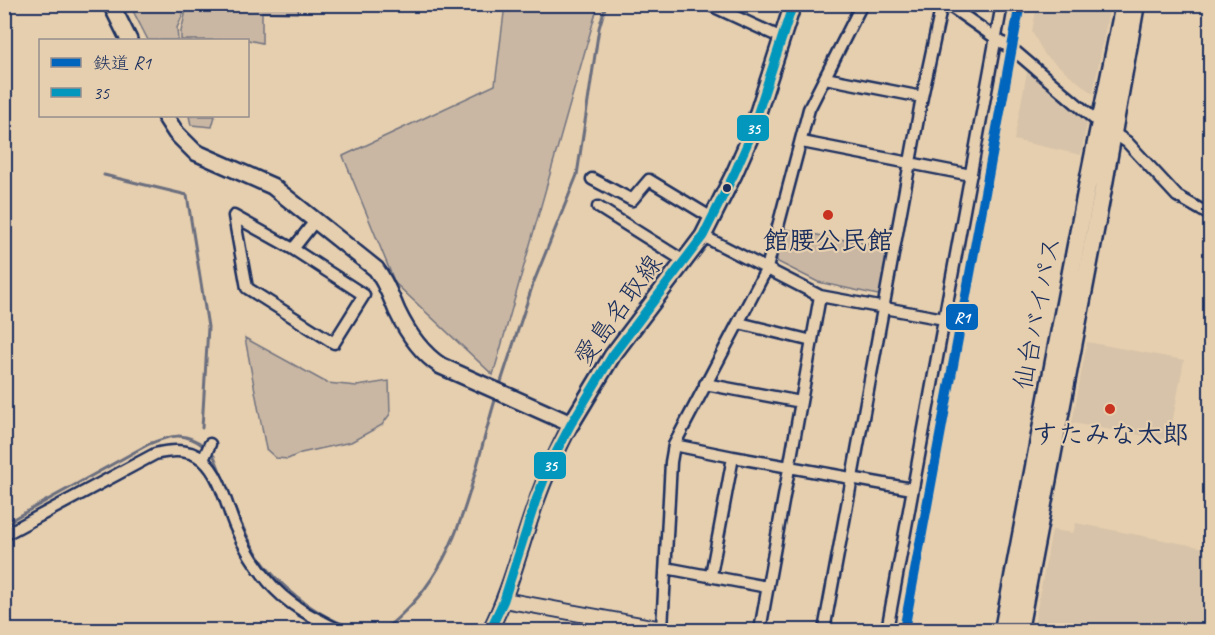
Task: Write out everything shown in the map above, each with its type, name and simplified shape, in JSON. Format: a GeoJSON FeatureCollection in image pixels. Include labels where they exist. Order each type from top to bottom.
{"type":"FeatureCollection","features":[{"type":"Feature","properties":{"kind":"highway","name":"仙台バイパス"},"geometry":{"type":"LineString","coordinates":[[1020,630],[1107,127],[1124,4]]}},
{"type":"Feature","properties":{"kind":"highway","name":"仙台バイパス"},"geometry":{"type":"LineString","coordinates":[[1003,630],[1107,127],[1136,4]]}},
{"type":"Feature","properties":{"kind":"main road"},"geometry":{"type":"LineString","coordinates":[[111,4],[128,39]]}},
{"type":"Feature","properties":{"kind":"main road","name":"愛島名取線"},"geometry":{"type":"LineString","coordinates":[[571,424],[612,356],[704,236],[749,140],[793,4]]}},
{"type":"Feature","properties":{"kind":"main road"},"geometry":{"type":"LineString","coordinates":[[166,117],[180,138],[195,152],[272,186],[376,269],[384,279],[412,338],[426,356],[441,366],[571,424]]}},
{"type":"Feature","properties":{"kind":"street"},"geometry":{"type":"LineString","coordinates":[[504,600],[665,630],[670,462],[674,445],[767,268],[809,109],[862,4]]}},
{"type":"Feature","properties":{"kind":"street"},"geometry":{"type":"LineString","coordinates":[[824,630],[922,97],[942,4]]}},
{"type":"Feature","properties":{"kind":"street"},"geometry":{"type":"LineString","coordinates":[[947,4],[1024,58],[1142,156],[1177,196],[1210,215]]}},
{"type":"Feature","properties":{"kind":"street"},"geometry":{"type":"LineString","coordinates":[[887,630],[1002,4]]}},
{"type":"Feature","properties":{"kind":"street"},"geometry":{"type":"LineString","coordinates":[[710,5],[782,38]]}},
{"type":"Feature","properties":{"kind":"street"},"geometry":{"type":"LineString","coordinates":[[825,78],[922,97]]}},
{"type":"Feature","properties":{"kind":"street"},"geometry":{"type":"LineString","coordinates":[[802,142],[971,175]]}},
{"type":"Feature","properties":{"kind":"street"},"geometry":{"type":"LineString","coordinates":[[592,178],[632,200],[649,180],[712,218]]}},
{"type":"Feature","properties":{"kind":"street"},"geometry":{"type":"LineString","coordinates":[[598,207],[684,261]]}},
{"type":"Feature","properties":{"kind":"street"},"geometry":{"type":"LineString","coordinates":[[233,211],[293,249],[364,295],[333,343],[247,288],[233,211]]}},
{"type":"Feature","properties":{"kind":"street"},"geometry":{"type":"LineString","coordinates":[[293,249],[315,221]]}},
{"type":"Feature","properties":{"kind":"street"},"geometry":{"type":"LineString","coordinates":[[704,236],[820,296],[944,319]]}},
{"type":"Feature","properties":{"kind":"street"},"geometry":{"type":"LineString","coordinates":[[760,630],[820,296]]}},
{"type":"Feature","properties":{"kind":"street"},"geometry":{"type":"LineString","coordinates":[[738,323],[812,341]]}},
{"type":"Feature","properties":{"kind":"street"},"geometry":{"type":"LineString","coordinates":[[705,384],[801,402]]}},
{"type":"Feature","properties":{"kind":"street"},"geometry":{"type":"LineString","coordinates":[[490,630],[504,600],[536,501],[552,460],[571,424]]}},
{"type":"Feature","properties":{"kind":"street"},"geometry":{"type":"LineString","coordinates":[[674,445],[912,489]]}},
{"type":"Feature","properties":{"kind":"street"},"geometry":{"type":"LineString","coordinates":[[4,535],[155,454],[174,450],[191,453],[207,452],[235,528],[252,559],[269,582],[292,604],[339,630]]}},
{"type":"Feature","properties":{"kind":"street"},"geometry":{"type":"LineString","coordinates":[[711,575],[733,457]]}},
{"type":"Feature","properties":{"kind":"street"},"geometry":{"type":"LineString","coordinates":[[666,568],[767,587]]}},
{"type":"Feature","properties":{"kind":"shaded area"},"geometry":{"type":"Polygon","coordinates":[[[194,4],[301,4],[297,13],[262,12],[262,43],[249,39],[181,39],[187,7],[194,4]]]}},
{"type":"Feature","properties":{"kind":"shaded area"},"geometry":{"type":"Polygon","coordinates":[[[130,5],[187,5],[177,28],[178,39],[147,39],[130,5]]]}},
{"type":"Feature","properties":{"kind":"shaded area"},"geometry":{"type":"Polygon","coordinates":[[[505,5],[598,5],[493,375],[395,283],[343,156],[495,85],[505,5]]]}},
{"type":"Feature","properties":{"kind":"shaded area"},"geometry":{"type":"Polygon","coordinates":[[[1037,5],[1110,5],[1093,94],[1045,55],[1032,32],[1037,5]]]}},
{"type":"Feature","properties":{"kind":"shaded area"},"geometry":{"type":"Polygon","coordinates":[[[1028,67],[1088,118],[1081,155],[1014,140],[1028,67]]]}},
{"type":"Feature","properties":{"kind":"shaded area"},"geometry":{"type":"Polygon","coordinates":[[[189,117],[215,117],[212,127],[191,125],[189,117]]]}},
{"type":"Feature","properties":{"kind":"shaded area"},"geometry":{"type":"Polygon","coordinates":[[[784,229],[890,248],[883,291],[878,295],[818,282],[778,262],[775,256],[784,229]]]}},
{"type":"Feature","properties":{"kind":"shaded area"},"geometry":{"type":"Polygon","coordinates":[[[245,338],[327,383],[357,386],[389,381],[390,414],[382,425],[351,442],[301,453],[288,459],[276,458],[266,449],[245,338]]]}},
{"type":"Feature","properties":{"kind":"shaded area"},"geometry":{"type":"Polygon","coordinates":[[[1087,342],[1184,360],[1169,440],[1072,423],[1087,342]]]}},
{"type":"Feature","properties":{"kind":"shaded area"},"geometry":{"type":"Polygon","coordinates":[[[1076,523],[1210,549],[1210,630],[1033,630],[1052,530],[1073,533],[1076,523]]]}},
{"type":"Feature","properties":{"kind":"waterway"},"geometry":{"type":"LineString","coordinates":[[499,388],[533,284],[577,175],[599,28],[606,4]]}},
{"type":"Feature","properties":{"kind":"waterway"},"geometry":{"type":"LineString","coordinates":[[104,175],[187,195],[208,327],[202,428]]}},
{"type":"Feature","properties":{"kind":"waterway"},"geometry":{"type":"LineString","coordinates":[[377,630],[388,626],[403,613],[423,591],[440,566],[463,512],[496,397]]}},
{"type":"Feature","properties":{"kind":"waterway"},"geometry":{"type":"LineString","coordinates":[[4,524],[149,444],[178,436],[191,439],[205,447]]}},
{"type":"Feature","properties":{"kind":"waterway"},"geometry":{"type":"LineString","coordinates":[[210,452],[214,456],[233,505],[256,552],[276,578],[319,612],[350,627],[365,630]]}},
{"type":"Feature","properties":{"kind":"rail line","name":"R1"},"geometry":{"type":"LineString","coordinates":[[904,630],[1020,4]]}},
{"type":"Feature","properties":{"kind":"transit line","name":"35"},"geometry":{"type":"LineString","coordinates":[[490,630],[504,600],[536,500],[552,460],[571,424],[612,356],[703,236],[734,174],[749,140],[793,4]]}},
{"type":"Feature","properties":{"kind":"place","name":"館腰公民館"},"geometry":{"type":"Point","coordinates":[828,215]}},
{"type":"Feature","properties":{"kind":"place","name":"すたみな太郎"},"geometry":{"type":"Point","coordinates":[1110,409]}}]}
